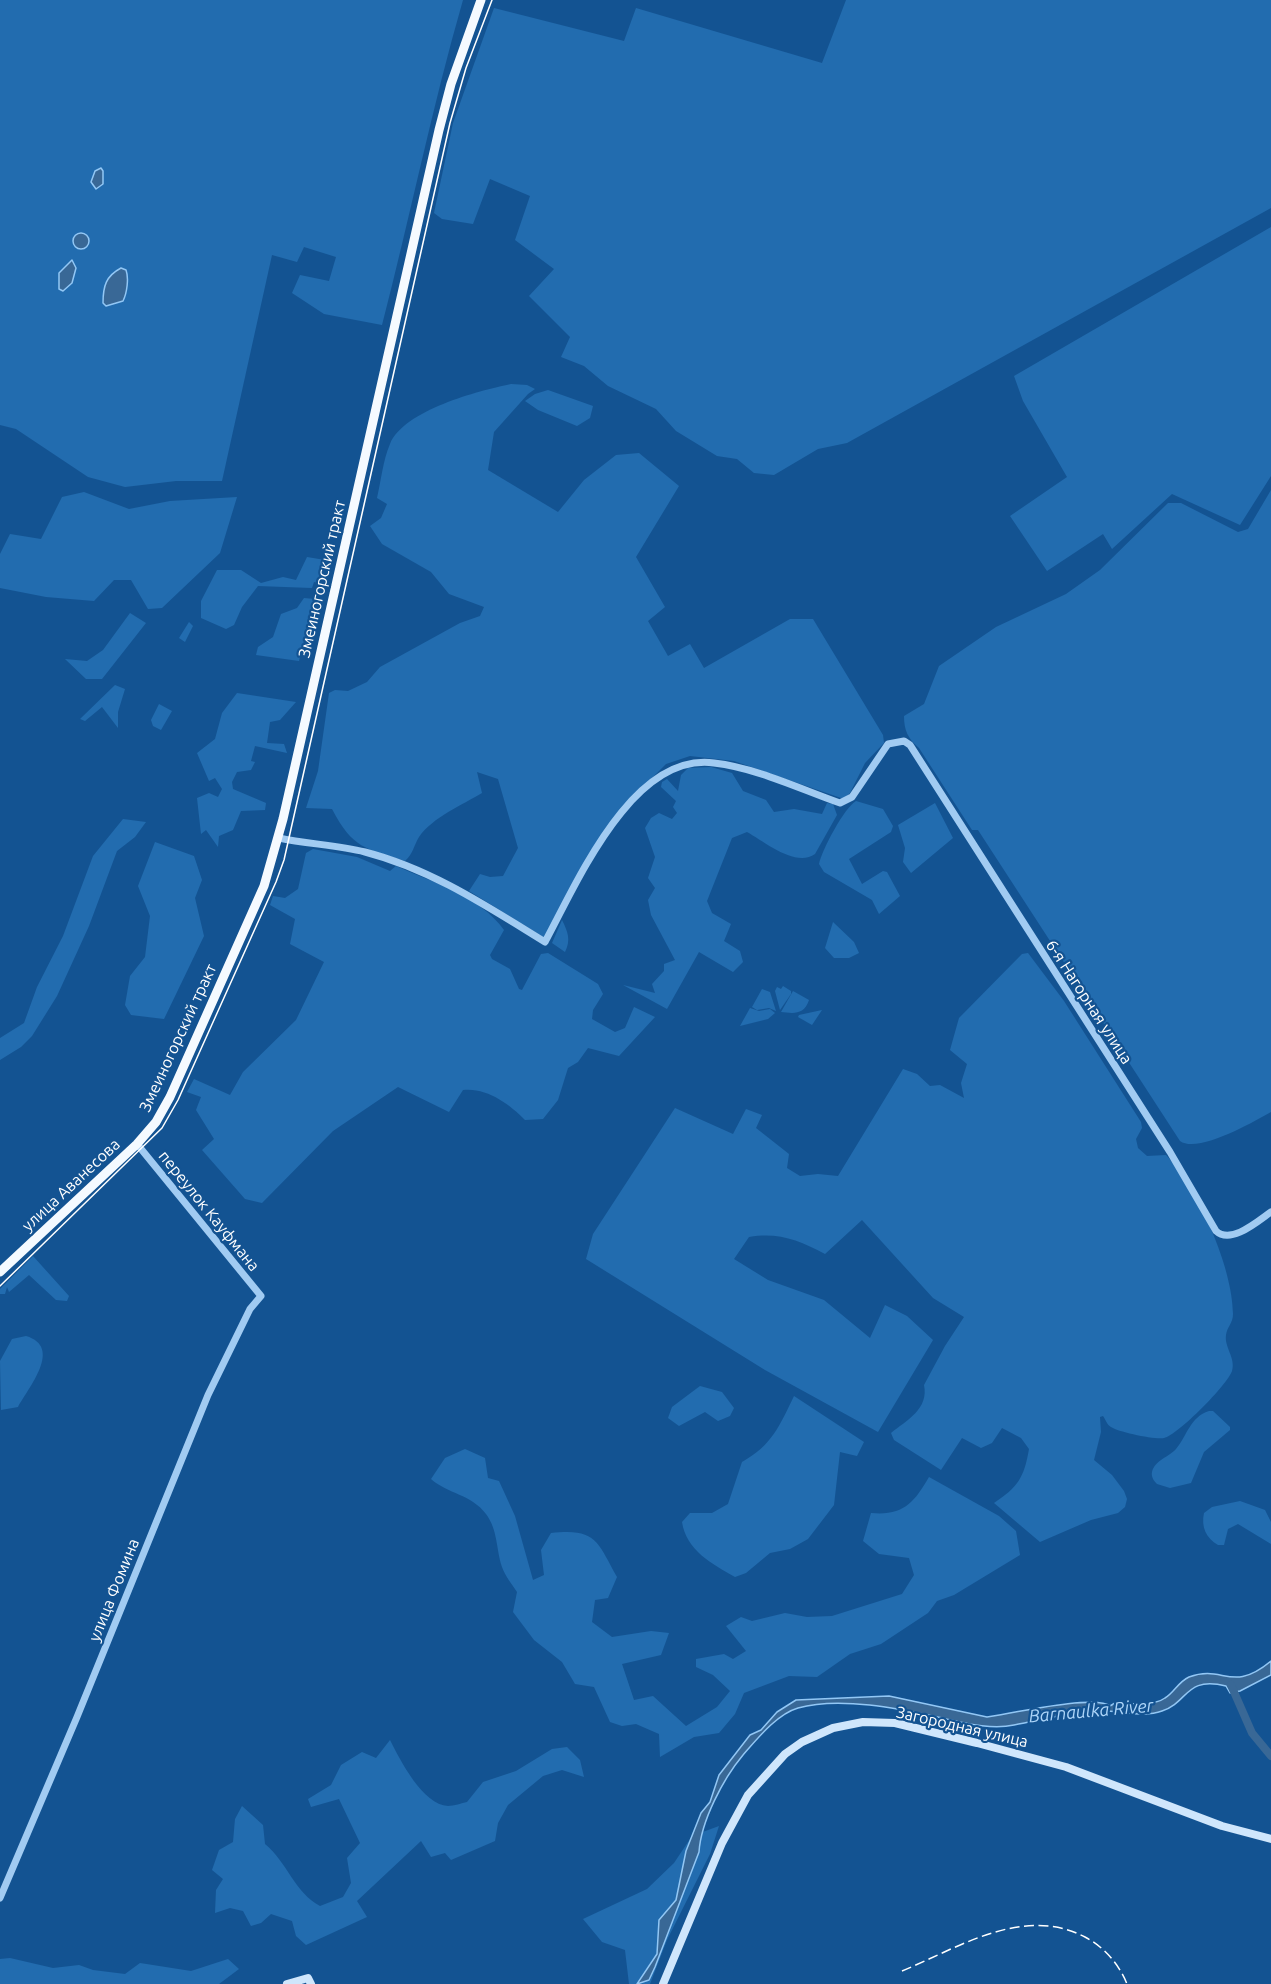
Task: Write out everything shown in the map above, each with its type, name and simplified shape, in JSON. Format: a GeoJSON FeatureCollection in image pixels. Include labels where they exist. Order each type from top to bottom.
{"type":"FeatureCollection","features":[{"type":"Feature","properties":{"kind":"highway","name":"Змеиногорский тракт"},"geometry":{"type":"LineString","coordinates":[[137,1144],[156,1122],[170,1097],[264,886],[279,838],[439,130],[451,84],[481,0]]}},
{"type":"Feature","properties":{"kind":"highway","name":"улица Аванесова"},"geometry":{"type":"LineString","coordinates":[[0,1272],[137,1144]]}},
{"type":"Feature","properties":{"kind":"main road","name":"Загородная улица"},"geometry":{"type":"LineString","coordinates":[[663,1984],[722,1843],[748,1795],[785,1754],[802,1742],[833,1728],[880,1722],[964,1739],[1066,1767],[1212,1822],[1271,1839]]}},
{"type":"Feature","properties":{"kind":"main road"},"geometry":{"type":"LineString","coordinates":[[287,1984],[309,1981]]}},
{"type":"Feature","properties":{"kind":"street","name":"6-я Нагорная улица"},"geometry":{"type":"LineString","coordinates":[[279,838],[365,852],[404,864],[466,894],[545,942],[613,824],[649,784],[669,770],[693,762],[730,765],[840,803],[852,797],[888,744],[899,740],[910,745],[1170,1152],[1216,1231],[1225,1236],[1235,1234],[1271,1212]]}},
{"type":"Feature","properties":{"kind":"street","name":"переулок Кауфмана"},"geometry":{"type":"LineString","coordinates":[[137,1144],[261,1296]]}},
{"type":"Feature","properties":{"kind":"street","name":"улица Фомина"},"geometry":{"type":"LineString","coordinates":[[0,1898],[77,1717],[208,1395],[250,1310],[261,1296]]}},
{"type":"Feature","properties":{"kind":"shaded area"},"geometry":{"type":"Polygon","coordinates":[[[0,0],[463,0],[382,325],[324,314],[292,293],[300,275],[329,281],[336,257],[304,247],[297,262],[272,255],[222,481],[176,481],[125,487],[88,477],[16,429],[0,425],[0,0]]]}},
{"type":"Feature","properties":{"kind":"shaded area"},"geometry":{"type":"Polygon","coordinates":[[[846,0],[1271,0],[1271,208],[847,443],[818,449],[774,475],[754,473],[737,459],[717,456],[676,431],[656,409],[608,386],[584,366],[561,357],[570,337],[529,296],[554,269],[515,240],[530,196],[490,179],[473,224],[442,219],[434,213],[453,123],[494,8],[624,41],[636,8],[822,63],[846,0]]]}},
{"type":"Feature","properties":{"kind":"shaded area"},"geometry":{"type":"Polygon","coordinates":[[[1271,227],[1271,476],[1240,525],[1172,494],[1112,549],[1103,534],[1047,571],[1010,516],[1067,477],[1023,401],[1014,376],[1271,227]]]}},
{"type":"Feature","properties":{"kind":"shaded area"},"geometry":{"type":"Polygon","coordinates":[[[511,384],[527,385],[535,389],[494,432],[488,470],[558,512],[584,480],[616,455],[639,453],[679,486],[636,557],[665,607],[648,621],[668,656],[690,644],[704,668],[790,619],[813,619],[883,735],[884,743],[865,763],[850,793],[844,799],[734,761],[690,756],[666,764],[622,808],[545,938],[469,891],[480,874],[490,877],[503,876],[518,848],[498,779],[477,772],[482,793],[432,823],[419,837],[405,861],[361,845],[347,832],[332,809],[306,808],[318,771],[329,693],[335,690],[348,691],[367,682],[380,667],[460,623],[480,616],[484,607],[449,594],[431,572],[382,544],[370,526],[381,518],[387,504],[377,498],[390,444],[398,432],[410,421],[426,412],[462,397],[511,384]]]}},
{"type":"Feature","properties":{"kind":"shaded area"},"geometry":{"type":"Polygon","coordinates":[[[548,390],[593,406],[590,418],[577,426],[538,410],[525,401],[535,394],[548,390]]]}},
{"type":"Feature","properties":{"kind":"shaded area"},"geometry":{"type":"Polygon","coordinates":[[[1271,490],[1271,1112],[1226,1135],[1188,1144],[1180,1141],[978,830],[972,830],[919,748],[909,738],[904,716],[924,704],[939,666],[996,627],[1066,594],[1100,570],[1168,503],[1181,503],[1238,532],[1248,529],[1271,490]]]}},
{"type":"Feature","properties":{"kind":"shaded area"},"geometry":{"type":"Polygon","coordinates":[[[84,492],[129,509],[170,501],[237,497],[220,553],[162,608],[148,609],[131,580],[114,580],[94,601],[46,597],[0,588],[0,554],[10,534],[41,539],[62,497],[84,492]]]}},
{"type":"Feature","properties":{"kind":"shaded area"},"geometry":{"type":"Polygon","coordinates":[[[307,557],[325,560],[318,583],[314,582],[312,588],[258,586],[242,607],[234,625],[226,629],[201,618],[201,601],[217,570],[241,570],[261,583],[283,577],[296,580],[307,557]]]}},
{"type":"Feature","properties":{"kind":"shaded area"},"geometry":{"type":"Polygon","coordinates":[[[304,598],[314,599],[299,661],[256,655],[258,647],[273,637],[281,614],[297,608],[304,598]]]}},
{"type":"Feature","properties":{"kind":"shaded area"},"geometry":{"type":"Polygon","coordinates":[[[130,613],[146,623],[102,679],[86,679],[65,659],[87,661],[103,650],[130,613]]]}},
{"type":"Feature","properties":{"kind":"shaded area"},"geometry":{"type":"Polygon","coordinates":[[[189,622],[193,626],[185,642],[179,638],[189,622]]]}},
{"type":"Feature","properties":{"kind":"shaded area"},"geometry":{"type":"Polygon","coordinates":[[[115,685],[125,689],[118,712],[118,728],[102,707],[85,721],[80,719],[115,685]]]}},
{"type":"Feature","properties":{"kind":"shaded area"},"geometry":{"type":"Polygon","coordinates":[[[237,693],[296,702],[280,720],[270,722],[267,743],[284,744],[287,753],[255,746],[251,761],[255,762],[251,770],[237,772],[232,782],[233,789],[266,803],[265,810],[241,811],[233,830],[219,836],[218,847],[206,830],[201,834],[197,798],[209,793],[218,797],[222,789],[215,778],[209,781],[197,753],[215,739],[222,713],[237,693]]]}},
{"type":"Feature","properties":{"kind":"shaded area"},"geometry":{"type":"Polygon","coordinates":[[[159,704],[172,711],[161,730],[153,726],[151,720],[159,704]]]}},
{"type":"Feature","properties":{"kind":"shaded area"},"geometry":{"type":"Polygon","coordinates":[[[711,767],[732,773],[743,791],[766,800],[774,812],[794,809],[822,814],[827,803],[833,804],[837,815],[815,854],[807,857],[790,856],[747,832],[732,838],[707,901],[712,913],[731,924],[724,941],[740,951],[743,962],[733,972],[699,952],[667,1009],[623,985],[655,993],[652,984],[664,971],[664,964],[675,960],[651,915],[648,900],[655,888],[648,878],[655,857],[645,828],[651,818],[659,813],[672,819],[677,813],[673,807],[676,801],[661,787],[662,782],[667,779],[678,791],[681,775],[688,768],[711,767]]]}},
{"type":"Feature","properties":{"kind":"shaded area"},"geometry":{"type":"Polygon","coordinates":[[[856,801],[883,809],[893,826],[891,832],[849,859],[862,884],[883,871],[887,872],[900,896],[879,914],[872,900],[824,872],[819,864],[834,830],[856,801]]]}},
{"type":"Feature","properties":{"kind":"shaded area"},"geometry":{"type":"Polygon","coordinates":[[[935,803],[953,838],[911,873],[903,862],[905,848],[898,825],[935,803]]]}},
{"type":"Feature","properties":{"kind":"shaded area"},"geometry":{"type":"Polygon","coordinates":[[[123,819],[146,822],[135,837],[117,851],[89,926],[57,996],[32,1036],[21,1047],[0,1060],[0,1038],[24,1023],[37,987],[63,936],[93,856],[123,819]]]}},
{"type":"Feature","properties":{"kind":"shaded area"},"geometry":{"type":"Polygon","coordinates":[[[155,842],[194,856],[202,880],[195,898],[204,936],[164,1019],[131,1015],[125,1005],[130,976],[145,957],[150,916],[138,886],[155,842]]]}},
{"type":"Feature","properties":{"kind":"shaded area"},"geometry":{"type":"Polygon","coordinates":[[[313,849],[357,857],[390,871],[396,866],[469,899],[494,918],[504,930],[490,955],[492,959],[510,969],[519,989],[522,990],[541,954],[548,953],[598,984],[603,994],[593,1010],[592,1019],[615,1032],[625,1028],[634,1007],[655,1017],[619,1056],[588,1048],[578,1062],[568,1068],[558,1100],[543,1119],[525,1120],[505,1103],[480,1091],[463,1090],[449,1112],[398,1087],[333,1131],[262,1203],[245,1199],[202,1150],[214,1139],[196,1110],[201,1097],[187,1092],[194,1079],[230,1095],[243,1072],[296,1020],[324,962],[290,944],[295,919],[270,905],[273,896],[285,898],[298,889],[306,853],[313,849]]]}},
{"type":"Feature","properties":{"kind":"shaded area"},"geometry":{"type":"Polygon","coordinates":[[[562,920],[568,936],[565,952],[552,943],[562,920]]]}},
{"type":"Feature","properties":{"kind":"shaded area"},"geometry":{"type":"Polygon","coordinates":[[[833,922],[854,942],[859,953],[849,958],[834,958],[825,948],[833,922]]]}},
{"type":"Feature","properties":{"kind":"shaded area"},"geometry":{"type":"Polygon","coordinates":[[[1028,953],[1064,1001],[1141,1122],[1142,1128],[1136,1139],[1138,1148],[1147,1156],[1166,1155],[1190,1188],[1212,1230],[1220,1252],[1227,1275],[1233,1314],[1226,1339],[1233,1366],[1229,1377],[1191,1419],[1171,1435],[1164,1438],[1153,1438],[1129,1433],[1115,1429],[1108,1425],[1103,1416],[1100,1417],[1101,1432],[1094,1460],[1112,1475],[1124,1491],[1127,1499],[1125,1507],[1118,1513],[1091,1520],[1040,1542],[994,1503],[1014,1487],[1022,1475],[1029,1449],[1021,1438],[1002,1428],[992,1443],[981,1448],[962,1438],[941,1470],[894,1440],[891,1433],[920,1407],[925,1393],[924,1385],[964,1317],[933,1298],[862,1220],[825,1254],[788,1238],[760,1236],[749,1237],[734,1259],[768,1280],[824,1300],[870,1338],[885,1305],[907,1316],[933,1340],[878,1432],[765,1370],[586,1259],[593,1234],[675,1108],[733,1134],[746,1109],[762,1115],[756,1128],[789,1154],[787,1168],[800,1176],[818,1174],[838,1176],[903,1069],[917,1074],[930,1086],[940,1085],[964,1098],[961,1083],[967,1064],[950,1050],[959,1018],[1022,954],[1028,953]]]}},
{"type":"Feature","properties":{"kind":"shaded area"},"geometry":{"type":"Polygon","coordinates":[[[783,986],[791,991],[791,994],[780,1010],[775,991],[777,987],[781,989],[783,986]]]}},
{"type":"Feature","properties":{"kind":"shaded area"},"geometry":{"type":"Polygon","coordinates":[[[762,989],[770,992],[776,1011],[769,1008],[757,1010],[752,1007],[762,989]]]}},
{"type":"Feature","properties":{"kind":"shaded area"},"geometry":{"type":"Polygon","coordinates":[[[793,991],[809,1000],[807,1005],[801,1011],[781,1012],[793,991]]]}},
{"type":"Feature","properties":{"kind":"shaded area"},"geometry":{"type":"Polygon","coordinates":[[[750,1008],[759,1011],[770,1009],[775,1013],[768,1019],[740,1026],[750,1008]]]}},
{"type":"Feature","properties":{"kind":"shaded area"},"geometry":{"type":"Polygon","coordinates":[[[822,1010],[812,1025],[798,1017],[799,1015],[822,1010]]]}},
{"type":"Feature","properties":{"kind":"shaded area"},"geometry":{"type":"Polygon","coordinates":[[[33,1256],[69,1296],[67,1301],[56,1300],[29,1275],[9,1292],[7,1287],[5,1294],[0,1294],[0,1289],[33,1256]]]}},
{"type":"Feature","properties":{"kind":"shaded area"},"geometry":{"type":"Polygon","coordinates":[[[26,1336],[37,1341],[42,1349],[43,1358],[40,1368],[18,1407],[1,1410],[0,1361],[12,1339],[26,1336]]]}},
{"type":"Feature","properties":{"kind":"shaded area"},"geometry":{"type":"Polygon","coordinates":[[[700,1386],[722,1392],[734,1408],[730,1416],[718,1421],[705,1412],[679,1426],[668,1418],[672,1407],[700,1386]]]}},
{"type":"Feature","properties":{"kind":"shaded area"},"geometry":{"type":"Polygon","coordinates":[[[794,1396],[864,1442],[857,1456],[840,1452],[834,1505],[808,1539],[790,1549],[770,1553],[746,1573],[735,1577],[709,1561],[694,1548],[684,1532],[682,1522],[690,1513],[712,1513],[728,1504],[742,1462],[768,1442],[794,1396]]]}},
{"type":"Feature","properties":{"kind":"shaded area"},"geometry":{"type":"Polygon","coordinates":[[[1213,1411],[1230,1427],[1230,1430],[1204,1452],[1191,1483],[1170,1488],[1157,1484],[1152,1474],[1156,1464],[1176,1449],[1197,1418],[1213,1411]]]}},
{"type":"Feature","properties":{"kind":"shaded area"},"geometry":{"type":"Polygon","coordinates":[[[465,1449],[485,1458],[488,1478],[499,1481],[515,1516],[533,1580],[544,1575],[541,1550],[551,1533],[566,1532],[586,1535],[605,1554],[617,1577],[608,1598],[595,1600],[592,1622],[612,1637],[651,1631],[669,1633],[661,1655],[622,1664],[634,1700],[653,1696],[686,1726],[717,1707],[730,1691],[713,1675],[696,1667],[696,1659],[724,1654],[733,1659],[746,1651],[726,1626],[741,1617],[752,1621],[785,1613],[807,1617],[832,1616],[902,1594],[914,1575],[909,1558],[879,1554],[863,1541],[871,1513],[891,1512],[906,1506],[918,1494],[929,1477],[999,1516],[1016,1531],[1020,1555],[954,1595],[937,1601],[928,1613],[881,1644],[850,1654],[817,1677],[789,1676],[744,1693],[735,1714],[719,1733],[694,1737],[660,1757],[659,1734],[636,1724],[622,1726],[610,1722],[594,1687],[575,1684],[562,1662],[534,1640],[513,1612],[517,1592],[502,1567],[490,1520],[473,1502],[431,1479],[445,1458],[465,1449]]]}},
{"type":"Feature","properties":{"kind":"shaded area"},"geometry":{"type":"Polygon","coordinates":[[[1240,1501],[1265,1510],[1271,1522],[1271,1544],[1238,1524],[1228,1529],[1224,1545],[1218,1545],[1208,1535],[1203,1523],[1204,1513],[1212,1507],[1240,1501]]]}},
{"type":"Feature","properties":{"kind":"shaded area"},"geometry":{"type":"Polygon","coordinates":[[[390,1740],[421,1790],[439,1804],[448,1806],[467,1802],[483,1782],[516,1771],[552,1749],[567,1747],[580,1760],[584,1777],[562,1770],[543,1776],[508,1805],[498,1823],[495,1841],[451,1860],[445,1853],[431,1857],[421,1841],[357,1901],[367,1917],[306,1945],[296,1936],[292,1921],[271,1914],[261,1923],[251,1926],[243,1911],[230,1908],[215,1913],[216,1890],[223,1879],[212,1870],[219,1850],[233,1842],[235,1819],[242,1806],[263,1825],[265,1844],[311,1900],[320,1906],[343,1897],[351,1883],[347,1858],[360,1843],[339,1799],[311,1807],[308,1799],[331,1785],[341,1765],[362,1752],[376,1758],[390,1740]]]}},
{"type":"Feature","properties":{"kind":"shaded area"},"geometry":{"type":"Polygon","coordinates":[[[719,1826],[710,1854],[667,1940],[650,1984],[629,1984],[625,1950],[602,1942],[583,1919],[647,1889],[674,1863],[692,1836],[719,1826]]]}},
{"type":"Feature","properties":{"kind":"shaded area"},"geometry":{"type":"Polygon","coordinates":[[[10,1958],[53,1968],[79,1965],[93,1970],[125,1974],[140,1963],[191,1971],[228,1959],[239,1969],[219,1984],[0,1984],[0,1959],[10,1958]]]}},
{"type":"Feature","properties":{"kind":"water"},"geometry":{"type":"Polygon","coordinates":[[[101,168],[103,184],[96,189],[91,182],[95,171],[101,168]]]}},
{"type":"Feature","properties":{"kind":"water"},"geometry":{"type":"Polygon","coordinates":[[[78,233],[84,233],[89,241],[87,247],[78,249],[73,244],[73,238],[78,233]]]}},
{"type":"Feature","properties":{"kind":"water"},"geometry":{"type":"Polygon","coordinates":[[[72,260],[76,268],[72,283],[63,291],[59,289],[59,273],[72,260]]]}},
{"type":"Feature","properties":{"kind":"water"},"geometry":{"type":"Polygon","coordinates":[[[121,268],[126,270],[127,277],[123,301],[106,306],[103,303],[106,282],[121,268]]]}},
{"type":"Feature","properties":{"kind":"water","name":"Barnaulka River"},"geometry":{"type":"Polygon","coordinates":[[[1271,1661],[1271,1675],[1240,1691],[1230,1693],[1226,1686],[1202,1684],[1189,1691],[1171,1707],[1147,1714],[1088,1712],[996,1727],[870,1705],[832,1703],[790,1711],[775,1721],[755,1742],[735,1765],[721,1788],[704,1827],[699,1852],[655,1967],[649,1980],[637,1984],[657,1954],[659,1920],[676,1900],[686,1851],[701,1813],[710,1802],[719,1775],[750,1735],[761,1730],[777,1712],[796,1700],[889,1696],[987,1717],[1071,1703],[1102,1703],[1110,1706],[1115,1703],[1154,1703],[1168,1696],[1189,1677],[1201,1674],[1246,1676],[1271,1661]]]}},
{"type":"Feature","properties":{"kind":"waterway"},"geometry":{"type":"LineString","coordinates":[[1231,1685],[1252,1733],[1271,1756]]}},
{"type":"Feature","properties":{"kind":"tram line"},"geometry":{"type":"LineString","coordinates":[[0,1286],[162,1128],[178,1100],[276,882],[284,860],[450,123],[466,68],[492,0]]}},
{"type":"Feature","properties":{"kind":"railway"},"geometry":{"type":"LineString","coordinates":[[902,1971],[992,1933],[1015,1927],[1038,1925],[1062,1928],[1092,1941],[1110,1957],[1127,1984]]}}]}
